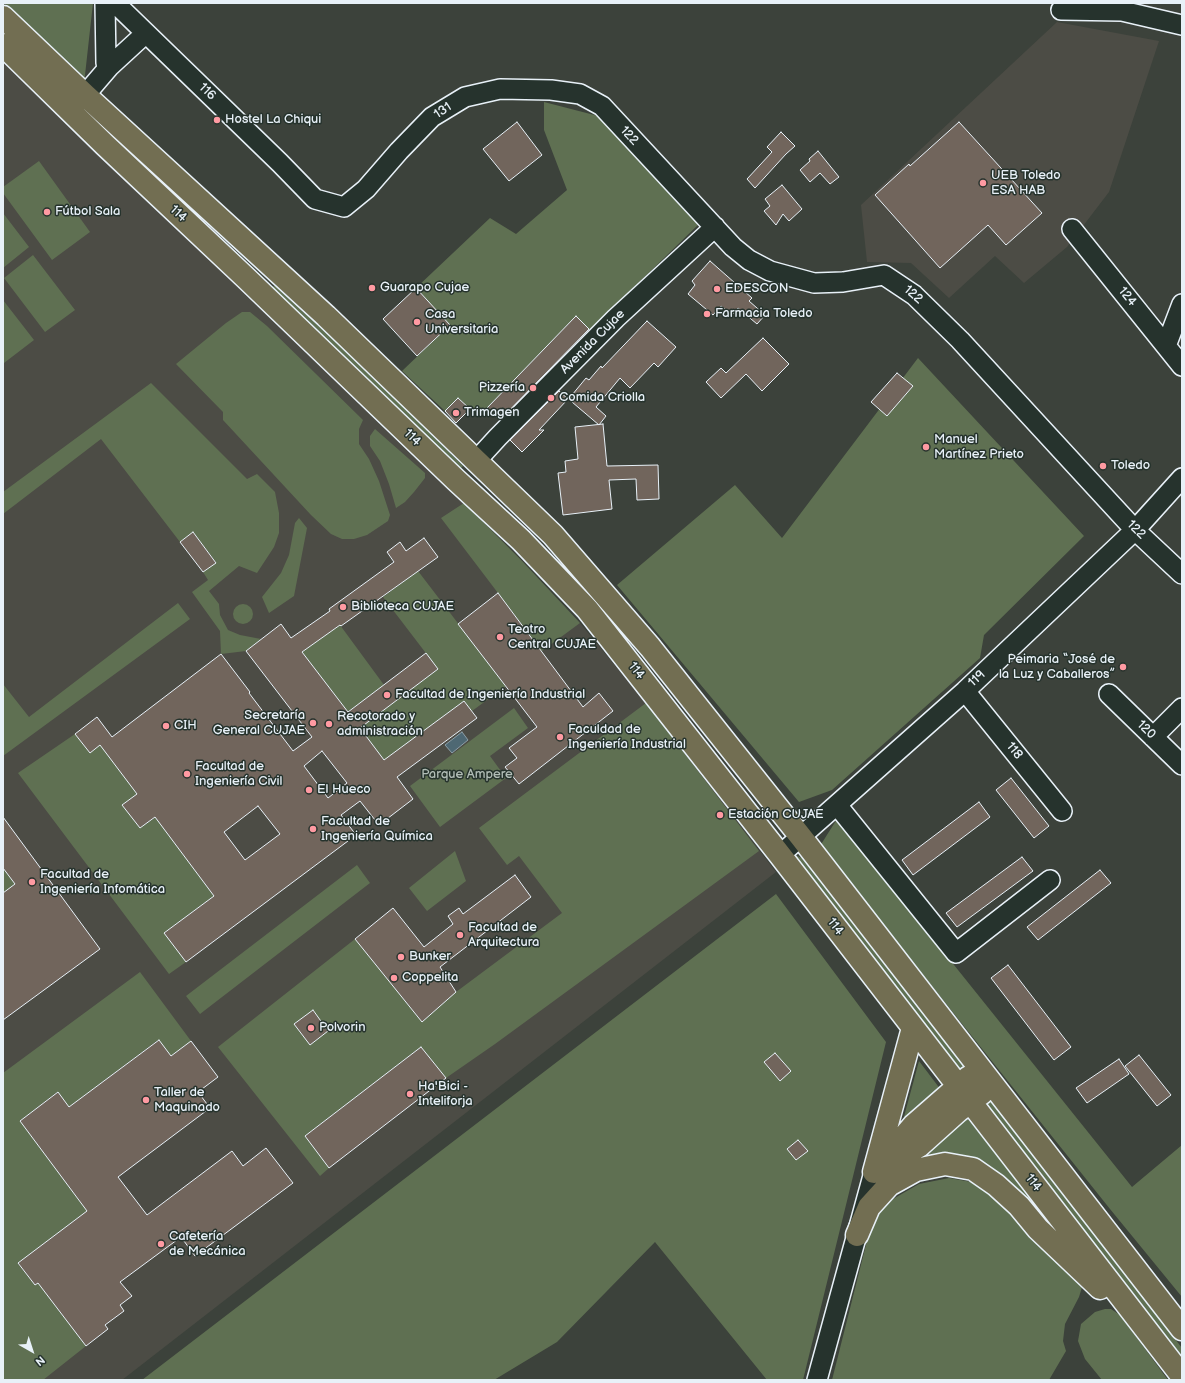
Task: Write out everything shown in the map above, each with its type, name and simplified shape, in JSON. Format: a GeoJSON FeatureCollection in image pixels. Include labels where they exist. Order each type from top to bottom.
{"type":"FeatureCollection","features":[{"type":"Feature","properties":{"kind":"highway","name":"114"},"geometry":{"type":"LineString","coordinates":[[3,17],[85,95],[326,316],[553,535],[608,596],[650,646],[801,837],[1182,1329]]}},
{"type":"Feature","properties":{"kind":"highway","name":"114"},"geometry":{"type":"LineString","coordinates":[[3,45],[105,145],[456,480],[521,540],[587,609],[780,855],[1182,1376]]}},
{"type":"Feature","properties":{"kind":"highway"},"geometry":{"type":"LineString","coordinates":[[246,278],[267,262]]}},
{"type":"Feature","properties":{"kind":"highway"},"geometry":{"type":"LineString","coordinates":[[874,1172],[913,1028]]}},
{"type":"Feature","properties":{"kind":"highway"},"geometry":{"type":"LineString","coordinates":[[874,1172],[914,1125],[964,1094],[986,1077]]}},
{"type":"Feature","properties":{"kind":"highway"},"geometry":{"type":"LineString","coordinates":[[857,1235],[869,1207],[889,1185],[916,1170],[945,1164],[973,1169],[996,1185],[1013,1201],[1038,1229],[1154,1339]]}},
{"type":"Feature","properties":{"kind":"street"},"geometry":{"type":"LineString","coordinates":[[105,3],[106,63],[109,67]]}},
{"type":"Feature","properties":{"kind":"street","name":"116"},"geometry":{"type":"LineString","coordinates":[[115,3],[280,163],[315,199]]}},
{"type":"Feature","properties":{"kind":"street"},"geometry":{"type":"LineString","coordinates":[[1061,10],[1122,11],[1182,25]]}},
{"type":"Feature","properties":{"kind":"street"},"geometry":{"type":"LineString","coordinates":[[85,95],[109,67],[146,33]]}},
{"type":"Feature","properties":{"kind":"street","name":"131"},"geometry":{"type":"LineString","coordinates":[[315,199],[344,207],[366,189],[399,151],[432,118],[465,97],[500,89],[551,90],[580,94],[602,106]]}},
{"type":"Feature","properties":{"kind":"street","name":"122"},"geometry":{"type":"LineString","coordinates":[[602,106],[733,247],[744,256],[770,271],[814,283],[843,282],[884,275],[914,294],[960,340],[1135,530],[1182,574]]}},
{"type":"Feature","properties":{"kind":"street","name":"Avenida Cujae"},"geometry":{"type":"LineString","coordinates":[[476,461],[616,318],[715,227]]}},
{"type":"Feature","properties":{"kind":"street","name":"124"},"geometry":{"type":"LineString","coordinates":[[1072,229],[1182,366]]}},
{"type":"Feature","properties":{"kind":"street"},"geometry":{"type":"LineString","coordinates":[[1166,346],[1182,304]]}},
{"type":"Feature","properties":{"kind":"street","name":"119"},"geometry":{"type":"LineString","coordinates":[[780,855],[965,690],[1135,530],[1182,478]]}},
{"type":"Feature","properties":{"kind":"street","name":"118"},"geometry":{"type":"LineString","coordinates":[[965,690],[1062,811]]}},
{"type":"Feature","properties":{"kind":"street","name":"120"},"geometry":{"type":"LineString","coordinates":[[1109,694],[1182,765]]}},
{"type":"Feature","properties":{"kind":"street"},"geometry":{"type":"LineString","coordinates":[[1154,737],[1182,708]]}},
{"type":"Feature","properties":{"kind":"street"},"geometry":{"type":"LineString","coordinates":[[837,805],[956,953],[1050,880]]}},
{"type":"Feature","properties":{"kind":"street"},"geometry":{"type":"LineString","coordinates":[[817,1380],[874,1172]]}},
{"type":"Feature","properties":{"kind":"shaded area"},"geometry":{"type":"Polygon","coordinates":[[[1057,22],[1159,41],[1109,192],[1067,247],[1024,283],[995,256],[949,298],[911,263],[867,262],[861,205],[1057,22]]]}},
{"type":"Feature","properties":{"kind":"shaded area"},"geometry":{"type":"Polygon","coordinates":[[[3,61],[40,94],[206,253],[251,299],[464,503],[522,561],[580,623],[646,703],[776,872],[122,1380],[3,1380],[3,61]]]}},
{"type":"Feature","properties":{"kind":"green space"},"geometry":{"type":"Polygon","coordinates":[[[4,3],[93,3],[84,84],[4,3]]]}},
{"type":"Feature","properties":{"kind":"green space"},"geometry":{"type":"Polygon","coordinates":[[[544,102],[602,117],[701,222],[590,330],[576,316],[487,408],[470,409],[458,398],[445,411],[402,371],[450,325],[416,288],[490,218],[516,234],[567,190],[544,130],[544,102]]]}},
{"type":"Feature","properties":{"kind":"green space","name":"Fútbol Sala"},"geometry":{"type":"Polygon","coordinates":[[[39,161],[90,232],[52,260],[3,193],[3,187],[39,161]]]}},
{"type":"Feature","properties":{"kind":"green space"},"geometry":{"type":"Polygon","coordinates":[[[3,213],[29,247],[3,268],[3,213]]]}},
{"type":"Feature","properties":{"kind":"green space"},"geometry":{"type":"Polygon","coordinates":[[[33,255],[75,310],[45,332],[4,278],[33,255]]]}},
{"type":"Feature","properties":{"kind":"green space"},"geometry":{"type":"Polygon","coordinates":[[[275,286],[325,330],[463,466],[458,471],[272,287],[275,286]]]}},
{"type":"Feature","properties":{"kind":"green space"},"geometry":{"type":"Polygon","coordinates":[[[3,300],[34,340],[4,363],[3,362],[3,300]]]}},
{"type":"Feature","properties":{"kind":"green space"},"geometry":{"type":"Polygon","coordinates":[[[242,312],[250,312],[267,326],[363,420],[359,429],[359,444],[369,459],[379,481],[390,515],[388,521],[367,535],[354,539],[342,539],[331,534],[311,515],[223,420],[223,412],[176,364],[226,323],[242,312]]]}},
{"type":"Feature","properties":{"kind":"green space"},"geometry":{"type":"Polygon","coordinates":[[[918,358],[1084,536],[984,635],[980,658],[832,790],[799,802],[617,585],[735,485],[782,538],[918,358]]]}},
{"type":"Feature","properties":{"kind":"green space"},"geometry":{"type":"Polygon","coordinates":[[[151,383],[247,479],[257,474],[275,492],[279,513],[279,533],[274,547],[257,573],[239,566],[209,591],[219,604],[220,615],[228,630],[240,635],[261,639],[246,651],[221,654],[220,631],[192,592],[208,580],[203,572],[216,562],[193,532],[180,542],[101,439],[3,514],[3,492],[151,383]]]}},
{"type":"Feature","properties":{"kind":"green space"},"geometry":{"type":"Polygon","coordinates":[[[375,429],[425,473],[425,478],[414,492],[405,502],[396,508],[380,461],[370,446],[370,436],[375,429]]]}},
{"type":"Feature","properties":{"kind":"green space"},"geometry":{"type":"Polygon","coordinates":[[[464,503],[522,561],[580,623],[542,651],[441,518],[464,503]]]}},
{"type":"Feature","properties":{"kind":"green space"},"geometry":{"type":"Polygon","coordinates":[[[299,518],[307,528],[294,596],[269,613],[262,597],[281,573],[289,555],[295,523],[299,518]]]}},
{"type":"Feature","properties":{"kind":"green space"},"geometry":{"type":"Polygon","coordinates":[[[418,571],[506,686],[472,711],[464,701],[384,761],[360,728],[438,669],[383,597],[418,571]]]}},
{"type":"Feature","properties":{"kind":"green space"},"geometry":{"type":"Polygon","coordinates":[[[178,603],[190,619],[3,756],[3,684],[29,717],[178,603]]]}},
{"type":"Feature","properties":{"kind":"green space"},"geometry":{"type":"Polygon","coordinates":[[[243,604],[250,607],[253,614],[250,621],[243,624],[236,621],[233,614],[236,607],[243,604]]]}},
{"type":"Feature","properties":{"kind":"green space"},"geometry":{"type":"Polygon","coordinates":[[[340,625],[384,685],[348,712],[302,652],[340,625]]]}},
{"type":"Feature","properties":{"kind":"green space"},"geometry":{"type":"Polygon","coordinates":[[[646,703],[759,851],[495,1044],[446,1078],[421,1047],[305,1136],[329,1168],[320,1176],[218,1047],[355,939],[422,1022],[456,992],[562,913],[519,856],[507,865],[479,828],[646,703]]]}},
{"type":"Feature","properties":{"kind":"green space","name":"Parque Ampere"},"geometry":{"type":"Polygon","coordinates":[[[514,708],[528,728],[490,756],[506,778],[440,827],[410,786],[514,708]]]}},
{"type":"Feature","properties":{"kind":"green space"},"geometry":{"type":"Polygon","coordinates":[[[75,734],[90,753],[100,745],[158,778],[123,805],[140,828],[156,817],[214,896],[165,932],[186,962],[169,974],[18,773],[75,734]]]}},
{"type":"Feature","properties":{"kind":"green space"},"geometry":{"type":"Polygon","coordinates":[[[837,819],[1132,1187],[1182,1145],[1182,1297],[820,846],[837,819]]]}},
{"type":"Feature","properties":{"kind":"green space"},"geometry":{"type":"Polygon","coordinates":[[[455,851],[466,881],[427,911],[409,888],[455,851]]]}},
{"type":"Feature","properties":{"kind":"green space"},"geometry":{"type":"Polygon","coordinates":[[[795,855],[802,858],[934,1026],[1182,1348],[1182,1361],[798,863],[795,855]]]}},
{"type":"Feature","properties":{"kind":"green space"},"geometry":{"type":"Polygon","coordinates":[[[357,865],[370,883],[200,1014],[186,996],[357,865]]]}},
{"type":"Feature","properties":{"kind":"green space"},"geometry":{"type":"Polygon","coordinates":[[[3,868],[15,884],[3,893],[3,868]]]}},
{"type":"Feature","properties":{"kind":"green space"},"geometry":{"type":"Polygon","coordinates":[[[776,894],[886,1042],[803,1380],[767,1380],[655,1242],[557,1342],[494,1380],[142,1380],[776,894]]]}},
{"type":"Feature","properties":{"kind":"green space"},"geometry":{"type":"Polygon","coordinates":[[[140,972],[191,1041],[171,1056],[158,1040],[69,1107],[57,1092],[20,1121],[87,1211],[18,1264],[35,1285],[104,1233],[111,1242],[45,1292],[86,1346],[43,1380],[3,1380],[3,1073],[140,972]]]}},
{"type":"Feature","properties":{"kind":"green space"},"geometry":{"type":"Polygon","coordinates":[[[919,1061],[941,1090],[902,1124],[919,1061]]]}},
{"type":"Feature","properties":{"kind":"green space"},"geometry":{"type":"Polygon","coordinates":[[[967,1118],[1054,1225],[1050,1229],[1001,1178],[916,1160],[967,1118]]]}},
{"type":"Feature","properties":{"kind":"green space"},"geometry":{"type":"Polygon","coordinates":[[[949,1178],[977,1183],[1000,1199],[1083,1284],[1079,1297],[1065,1324],[1063,1341],[1066,1351],[1049,1380],[832,1380],[872,1221],[893,1199],[919,1184],[949,1178]]]}},
{"type":"Feature","properties":{"kind":"green space"},"geometry":{"type":"Polygon","coordinates":[[[1111,1309],[1120,1315],[1168,1380],[1102,1380],[1085,1359],[1078,1341],[1081,1324],[1095,1312],[1111,1309]]]}},
{"type":"Feature","properties":{"kind":"water"},"geometry":{"type":"Polygon","coordinates":[[[462,732],[468,740],[452,753],[445,745],[462,732]]]}},
{"type":"Feature","properties":{"kind":"building"},"geometry":{"type":"Polygon","coordinates":[[[517,122],[542,155],[509,181],[483,149],[517,122]]]}},
{"type":"Feature","properties":{"kind":"building"},"geometry":{"type":"Polygon","coordinates":[[[959,122],[1042,213],[1006,245],[988,225],[940,268],[875,195],[959,122]]]}},
{"type":"Feature","properties":{"kind":"building"},"geometry":{"type":"Polygon","coordinates":[[[781,132],[795,146],[755,188],[747,179],[772,152],[767,147],[781,132]]]}},
{"type":"Feature","properties":{"kind":"building"},"geometry":{"type":"Polygon","coordinates":[[[818,151],[839,177],[830,184],[820,173],[810,182],[800,170],[818,151]]]}},
{"type":"Feature","properties":{"kind":"building"},"geometry":{"type":"Polygon","coordinates":[[[782,185],[802,209],[789,221],[783,214],[776,225],[764,211],[770,206],[765,199],[782,185]]]}},
{"type":"Feature","properties":{"kind":"building","name":"EDESCON"},"geometry":{"type":"Polygon","coordinates":[[[710,261],[752,298],[749,301],[765,315],[757,324],[738,308],[732,315],[721,306],[713,315],[688,294],[695,285],[692,281],[710,261]]]}},
{"type":"Feature","properties":{"kind":"building","name":"Casa Universitaria"},"geometry":{"type":"Polygon","coordinates":[[[416,288],[450,325],[417,356],[383,319],[416,288]]]}},
{"type":"Feature","properties":{"kind":"building"},"geometry":{"type":"Polygon","coordinates":[[[576,316],[589,329],[500,420],[487,408],[576,316]]]}},
{"type":"Feature","properties":{"kind":"building"},"geometry":{"type":"Polygon","coordinates":[[[647,321],[676,347],[658,367],[654,363],[630,388],[620,378],[596,407],[606,416],[599,425],[572,402],[572,395],[586,378],[589,380],[601,366],[602,368],[647,321]]]}},
{"type":"Feature","properties":{"kind":"building"},"geometry":{"type":"Polygon","coordinates":[[[763,338],[789,364],[762,391],[746,374],[721,398],[706,382],[721,368],[726,373],[763,338]]]}},
{"type":"Feature","properties":{"kind":"building"},"geometry":{"type":"Polygon","coordinates":[[[897,373],[913,386],[887,416],[871,402],[897,373]]]}},
{"type":"Feature","properties":{"kind":"building"},"geometry":{"type":"Polygon","coordinates":[[[559,391],[568,399],[539,430],[544,430],[522,452],[510,440],[559,391]]]}},
{"type":"Feature","properties":{"kind":"building"},"geometry":{"type":"Polygon","coordinates":[[[458,398],[470,409],[456,423],[445,411],[458,398]]]}},
{"type":"Feature","properties":{"kind":"building"},"geometry":{"type":"Polygon","coordinates":[[[603,424],[607,466],[658,465],[659,499],[637,500],[636,479],[609,480],[612,509],[563,515],[558,473],[566,472],[565,461],[578,459],[575,427],[603,424]]]}},
{"type":"Feature","properties":{"kind":"building"},"geometry":{"type":"Polygon","coordinates":[[[193,532],[216,563],[203,572],[180,542],[193,532]]]}},
{"type":"Feature","properties":{"kind":"building"},"geometry":{"type":"Polygon","coordinates":[[[424,538],[438,557],[302,652],[348,712],[426,653],[438,669],[360,728],[384,760],[464,701],[477,718],[397,777],[413,799],[379,825],[360,801],[341,815],[356,835],[186,962],[164,933],[214,896],[155,817],[140,828],[122,805],[137,794],[100,745],[90,753],[75,734],[97,717],[112,737],[221,654],[293,751],[312,737],[246,651],[281,624],[291,638],[330,611],[329,609],[394,562],[387,552],[400,542],[406,551],[424,538]],[[322,751],[304,766],[328,798],[347,783],[322,751]],[[258,806],[224,832],[245,860],[280,834],[258,806]]]}},
{"type":"Feature","properties":{"kind":"building"},"geometry":{"type":"Polygon","coordinates":[[[498,593],[583,707],[599,693],[613,711],[519,784],[505,767],[517,758],[509,748],[537,727],[458,624],[498,593]]]}},
{"type":"Feature","properties":{"kind":"building"},"geometry":{"type":"Polygon","coordinates":[[[1011,778],[1049,826],[1034,838],[996,790],[1011,778]]]}},
{"type":"Feature","properties":{"kind":"building"},"geometry":{"type":"Polygon","coordinates":[[[979,802],[990,817],[913,875],[902,860],[979,802]]]}},
{"type":"Feature","properties":{"kind":"building"},"geometry":{"type":"Polygon","coordinates":[[[3,817],[100,949],[3,1020],[3,893],[15,884],[3,868],[3,817]]]}},
{"type":"Feature","properties":{"kind":"building"},"geometry":{"type":"Polygon","coordinates":[[[1022,857],[1033,871],[957,927],[946,913],[1022,857]]]}},
{"type":"Feature","properties":{"kind":"building"},"geometry":{"type":"Polygon","coordinates":[[[1100,870],[1111,883],[1038,940],[1027,927],[1100,870]]]}},
{"type":"Feature","properties":{"kind":"building","name":"Bunker"},"geometry":{"type":"Polygon","coordinates":[[[515,875],[531,897],[440,967],[456,992],[422,1022],[355,939],[393,908],[424,947],[453,924],[448,916],[459,908],[463,914],[515,875]]]}},
{"type":"Feature","properties":{"kind":"building"},"geometry":{"type":"Polygon","coordinates":[[[1008,965],[1071,1047],[1054,1060],[991,978],[1008,965]]]}},
{"type":"Feature","properties":{"kind":"building","name":"Polvorin"},"geometry":{"type":"Polygon","coordinates":[[[313,1010],[328,1031],[310,1045],[294,1024],[313,1010]]]}},
{"type":"Feature","properties":{"kind":"building"},"geometry":{"type":"Polygon","coordinates":[[[159,1040],[171,1056],[191,1041],[218,1077],[198,1092],[210,1108],[118,1177],[147,1215],[232,1151],[243,1166],[266,1148],[293,1183],[195,1256],[181,1237],[120,1282],[132,1296],[120,1305],[124,1311],[105,1325],[108,1329],[86,1346],[38,1283],[35,1285],[18,1263],[87,1211],[20,1121],[58,1092],[69,1107],[159,1040]]]}},
{"type":"Feature","properties":{"kind":"building"},"geometry":{"type":"Polygon","coordinates":[[[421,1047],[446,1078],[329,1168],[305,1136],[421,1047]]]}},
{"type":"Feature","properties":{"kind":"building"},"geometry":{"type":"Polygon","coordinates":[[[775,1053],[791,1071],[780,1081],[764,1062],[775,1053]]]}},
{"type":"Feature","properties":{"kind":"building"},"geometry":{"type":"Polygon","coordinates":[[[1139,1055],[1171,1095],[1157,1106],[1125,1066],[1139,1055]]]}},
{"type":"Feature","properties":{"kind":"building"},"geometry":{"type":"Polygon","coordinates":[[[1119,1059],[1129,1074],[1087,1103],[1076,1088],[1119,1059]]]}},
{"type":"Feature","properties":{"kind":"building"},"geometry":{"type":"Polygon","coordinates":[[[798,1140],[808,1151],[796,1160],[787,1149],[798,1140]]]}},
{"type":"Feature","properties":{"kind":"place","name":"Hostel La Chiqui"},"geometry":{"type":"Point","coordinates":[217,120]}},
{"type":"Feature","properties":{"kind":"place","name":"UEB Toledo ESA HAB"},"geometry":{"type":"Point","coordinates":[983,183]}},
{"type":"Feature","properties":{"kind":"place","name":"Fútbol Sala"},"geometry":{"type":"Point","coordinates":[47,212]}},
{"type":"Feature","properties":{"kind":"place","name":"Guarapo Cujae"},"geometry":{"type":"Point","coordinates":[372,288]}},
{"type":"Feature","properties":{"kind":"place","name":"EDESCON"},"geometry":{"type":"Point","coordinates":[717,289]}},
{"type":"Feature","properties":{"kind":"place","name":"Farmacia Toledo"},"geometry":{"type":"Point","coordinates":[707,314]}},
{"type":"Feature","properties":{"kind":"place","name":"Casa Universitaria"},"geometry":{"type":"Point","coordinates":[417,322]}},
{"type":"Feature","properties":{"kind":"place","name":"Pizzería"},"geometry":{"type":"Point","coordinates":[533,388]}},
{"type":"Feature","properties":{"kind":"place","name":"Comida Criolla"},"geometry":{"type":"Point","coordinates":[551,398]}},
{"type":"Feature","properties":{"kind":"place","name":"Trimagen"},"geometry":{"type":"Point","coordinates":[456,413]}},
{"type":"Feature","properties":{"kind":"place","name":"Manuel Martínez Prieto"},"geometry":{"type":"Point","coordinates":[926,447]}},
{"type":"Feature","properties":{"kind":"place","name":"Toledo"},"geometry":{"type":"Point","coordinates":[1103,466]}},
{"type":"Feature","properties":{"kind":"place","name":"Biblioteca CUJAE"},"geometry":{"type":"Point","coordinates":[343,607]}},
{"type":"Feature","properties":{"kind":"place","name":"Teatro Central CUJAE"},"geometry":{"type":"Point","coordinates":[500,637]}},
{"type":"Feature","properties":{"kind":"place","name":"Peimaria “José de la Luz y Caballeros”"},"geometry":{"type":"Point","coordinates":[1123,667]}},
{"type":"Feature","properties":{"kind":"place","name":"Facultad de Ingeniería Industrial"},"geometry":{"type":"Point","coordinates":[387,695]}},
{"type":"Feature","properties":{"kind":"place","name":"Secretaría General CUJAE"},"geometry":{"type":"Point","coordinates":[313,723]}},
{"type":"Feature","properties":{"kind":"place","name":"Recotorado y administración"},"geometry":{"type":"Point","coordinates":[329,724]}},
{"type":"Feature","properties":{"kind":"place","name":"CIH"},"geometry":{"type":"Point","coordinates":[166,726]}},
{"type":"Feature","properties":{"kind":"place","name":"Faculdad de Ingeniería Industrial"},"geometry":{"type":"Point","coordinates":[560,737]}},
{"type":"Feature","properties":{"kind":"place","name":"Facultad de Ingeniería Civil"},"geometry":{"type":"Point","coordinates":[187,774]}},
{"type":"Feature","properties":{"kind":"place","name":"El Hueco"},"geometry":{"type":"Point","coordinates":[309,790]}},
{"type":"Feature","properties":{"kind":"place","name":"Estación CUJAE"},"geometry":{"type":"Point","coordinates":[720,815]}},
{"type":"Feature","properties":{"kind":"place","name":"Facultad de Ingeniería Química"},"geometry":{"type":"Point","coordinates":[313,829]}},
{"type":"Feature","properties":{"kind":"place","name":"Facultad de Ingeniería Infomática"},"geometry":{"type":"Point","coordinates":[32,882]}},
{"type":"Feature","properties":{"kind":"place","name":"Facultad de Arquitectura"},"geometry":{"type":"Point","coordinates":[460,935]}},
{"type":"Feature","properties":{"kind":"place","name":"Bunker"},"geometry":{"type":"Point","coordinates":[401,957]}},
{"type":"Feature","properties":{"kind":"place","name":"Coppelita"},"geometry":{"type":"Point","coordinates":[394,978]}},
{"type":"Feature","properties":{"kind":"place","name":"Polvorin"},"geometry":{"type":"Point","coordinates":[311,1028]}},
{"type":"Feature","properties":{"kind":"place","name":"Ha'Bici - Inteliforja"},"geometry":{"type":"Point","coordinates":[410,1094]}},
{"type":"Feature","properties":{"kind":"place","name":"Taller de Maquinado"},"geometry":{"type":"Point","coordinates":[146,1100]}},
{"type":"Feature","properties":{"kind":"place","name":"Cafetería de Mecánica"},"geometry":{"type":"Point","coordinates":[161,1244]}}]}
